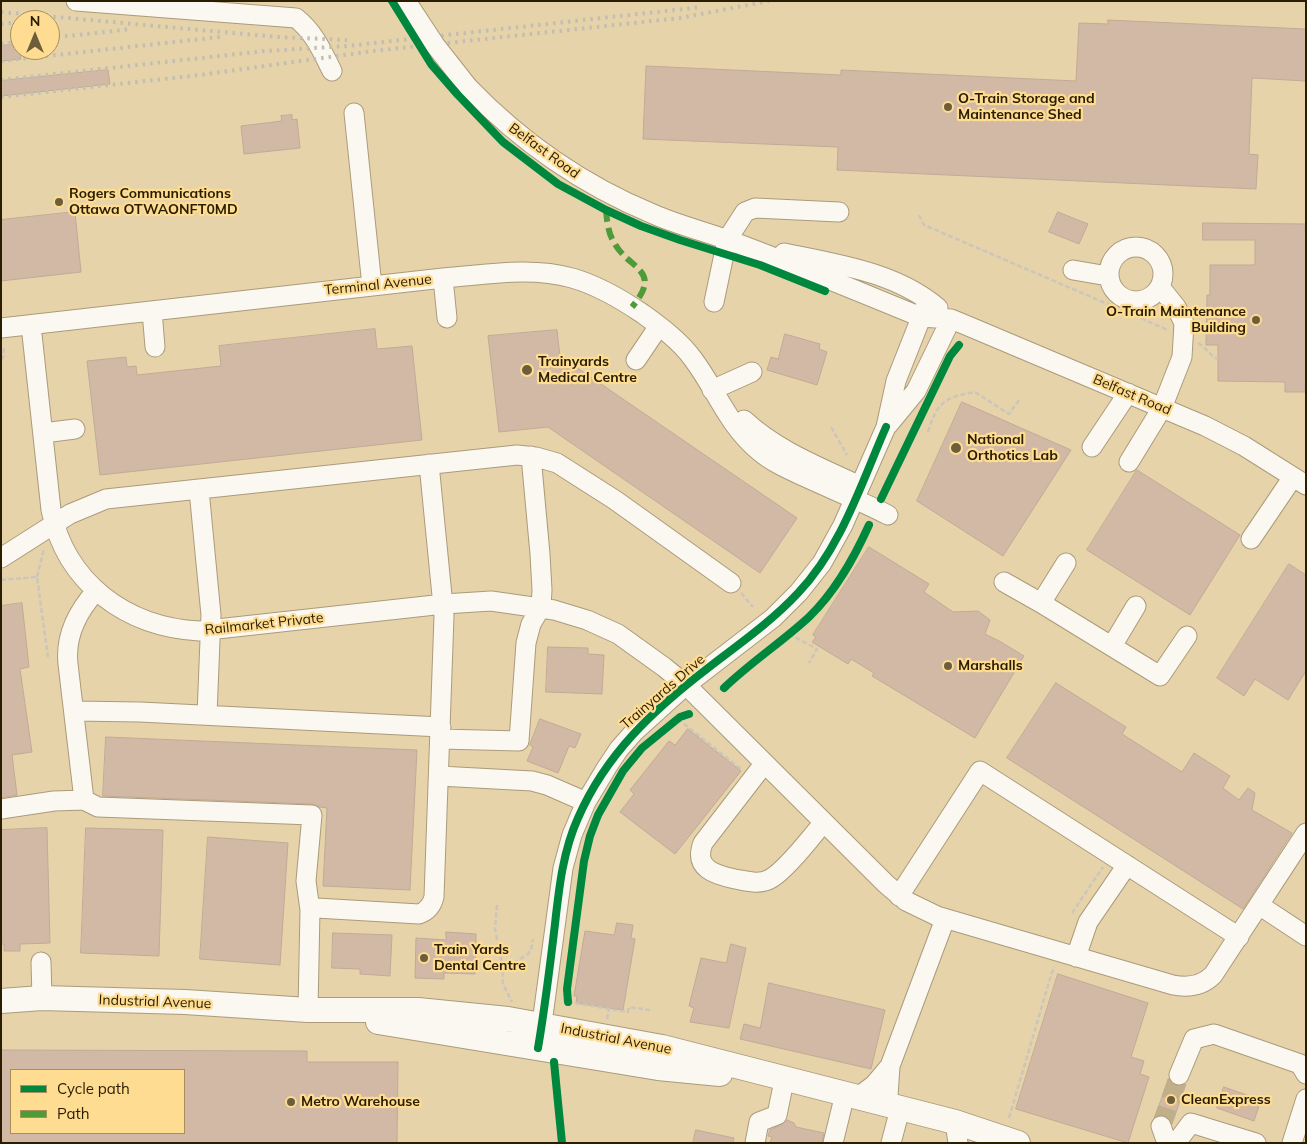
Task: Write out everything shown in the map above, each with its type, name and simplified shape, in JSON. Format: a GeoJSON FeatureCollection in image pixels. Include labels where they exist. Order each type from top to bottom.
{"type":"FeatureCollection","features":[{"type":"Feature","properties":{"kind":"main road","name":"Industrial Avenue"},"geometry":{"type":"LineString","coordinates":[[1,1000],[42,998],[185,1002],[308,1010],[418,1010],[464,1014],[540,1037],[662,1047],[896,1107],[957,1133],[1018,1143]]}},
{"type":"Feature","properties":{"kind":"street"},"geometry":{"type":"LineString","coordinates":[[76,1],[296,18],[304,24],[316,39],[332,71]]}},
{"type":"Feature","properties":{"kind":"street","name":"Belfast Road"},"geometry":{"type":"LineString","coordinates":[[406,1],[435,45],[468,87],[488,108],[532,145],[579,177],[654,215],[727,240],[856,269],[900,284],[925,308],[1205,426],[1300,481]]}},
{"type":"Feature","properties":{"kind":"street"},"geometry":{"type":"LineString","coordinates":[[354,113],[372,286]]}},
{"type":"Feature","properties":{"kind":"street"},"geometry":{"type":"LineString","coordinates":[[714,302],[727,240],[745,212],[750,209],[763,208],[838,212]]}},
{"type":"Feature","properties":{"kind":"street"},"geometry":{"type":"LineString","coordinates":[[1127,248],[1141,248],[1154,254],[1162,266],[1163,273],[1160,287],[1156,292],[1144,300],[1130,301],[1124,299],[1113,289],[1108,276],[1111,262],[1115,256],[1127,248]]}},
{"type":"Feature","properties":{"kind":"street"},"geometry":{"type":"LineString","coordinates":[[1074,270],[1108,276]]}},
{"type":"Feature","properties":{"kind":"street","name":"Terminal Avenue"},"geometry":{"type":"LineString","coordinates":[[1,328],[444,278],[517,272],[538,272],[572,278],[617,297],[659,326],[685,348],[739,430],[760,452],[789,470],[857,493],[888,515]]}},
{"type":"Feature","properties":{"kind":"street"},"geometry":{"type":"LineString","coordinates":[[444,278],[447,318]]}},
{"type":"Feature","properties":{"kind":"street"},"geometry":{"type":"LineString","coordinates":[[1129,462],[1162,408],[1182,357],[1184,323],[1176,307],[1160,287]]}},
{"type":"Feature","properties":{"kind":"street","name":"Trainyards Drive"},"geometry":{"type":"LineString","coordinates":[[540,1037],[563,868],[572,835],[586,802],[619,749],[651,715],[686,685],[766,624],[799,592],[830,551],[886,427],[896,381],[925,308]]}},
{"type":"Feature","properties":{"kind":"street"},"geometry":{"type":"LineString","coordinates":[[152,311],[155,347]]}},
{"type":"Feature","properties":{"kind":"street","name":"Trainyards Drive"},"geometry":{"type":"LineString","coordinates":[[886,427],[916,391],[951,319]]}},
{"type":"Feature","properties":{"kind":"street","name":"Railmarket Private"},"geometry":{"type":"LineString","coordinates":[[31,325],[51,510],[59,540],[86,582],[96,591],[124,610],[155,624],[186,630],[212,631],[444,604],[491,601],[541,607],[572,614],[618,634],[648,654],[686,685],[823,824],[899,896],[926,912],[945,919],[1173,985],[1191,986],[1200,984],[1214,975],[1306,832]]}},
{"type":"Feature","properties":{"kind":"street"},"geometry":{"type":"LineString","coordinates":[[636,360],[659,326]]}},
{"type":"Feature","properties":{"kind":"street"},"geometry":{"type":"LineString","coordinates":[[712,390],[752,372]]}},
{"type":"Feature","properties":{"kind":"street"},"geometry":{"type":"LineString","coordinates":[[1092,447],[1128,393]]}},
{"type":"Feature","properties":{"kind":"street"},"geometry":{"type":"LineString","coordinates":[[43,433],[74,429]]}},
{"type":"Feature","properties":{"kind":"street"},"geometry":{"type":"LineString","coordinates":[[1,558],[70,514],[106,499],[517,455],[531,456],[556,463],[584,480],[730,583]]}},
{"type":"Feature","properties":{"kind":"street"},"geometry":{"type":"LineString","coordinates":[[74,711],[207,715],[519,741],[526,642],[531,624],[541,607],[542,590],[531,456]]}},
{"type":"Feature","properties":{"kind":"street"},"geometry":{"type":"LineString","coordinates":[[310,910],[316,908],[419,914],[429,908],[434,897],[440,776],[444,604],[429,464]]}},
{"type":"Feature","properties":{"kind":"street"},"geometry":{"type":"LineString","coordinates":[[1251,539],[1300,481]]}},
{"type":"Feature","properties":{"kind":"street"},"geometry":{"type":"LineString","coordinates":[[199,490],[212,631],[207,715]]}},
{"type":"Feature","properties":{"kind":"street"},"geometry":{"type":"LineString","coordinates":[[1041,603],[1066,563]]}},
{"type":"Feature","properties":{"kind":"street"},"geometry":{"type":"LineString","coordinates":[[1004,582],[1160,676],[1187,636]]}},
{"type":"Feature","properties":{"kind":"street"},"geometry":{"type":"LineString","coordinates":[[84,800],[67,655],[76,620],[82,608],[96,591]]}},
{"type":"Feature","properties":{"kind":"street"},"geometry":{"type":"LineString","coordinates":[[1112,646],[1136,606]]}},
{"type":"Feature","properties":{"kind":"street"},"geometry":{"type":"LineString","coordinates":[[764,764],[703,843],[701,859],[706,868],[718,875],[752,882],[768,880],[779,872],[823,824]]}},
{"type":"Feature","properties":{"kind":"street"},"geometry":{"type":"LineString","coordinates":[[899,896],[980,771],[1238,937]]}},
{"type":"Feature","properties":{"kind":"street"},"geometry":{"type":"LineString","coordinates":[[440,776],[532,781],[586,802]]}},
{"type":"Feature","properties":{"kind":"street"},"geometry":{"type":"LineString","coordinates":[[1,809],[54,801],[84,800],[98,806],[312,815],[306,881],[310,910],[308,1010]]}},
{"type":"Feature","properties":{"kind":"street"},"geometry":{"type":"LineString","coordinates":[[1076,957],[1088,922],[1126,865]]}},
{"type":"Feature","properties":{"kind":"street"},"geometry":{"type":"LineString","coordinates":[[1259,905],[1306,936]]}},
{"type":"Feature","properties":{"kind":"street"},"geometry":{"type":"LineString","coordinates":[[891,1143],[896,1107],[888,1096],[890,1066],[945,919]]}},
{"type":"Feature","properties":{"kind":"street"},"geometry":{"type":"LineString","coordinates":[[41,962],[42,998]]}},
{"type":"Feature","properties":{"kind":"street"},"geometry":{"type":"LineString","coordinates":[[1179,1075],[1194,1039],[1214,1034],[1300,1064],[1306,1074]]}},
{"type":"Feature","properties":{"kind":"street"},"geometry":{"type":"LineString","coordinates":[[833,1143],[851,1096],[874,1085],[890,1066]]}},
{"type":"Feature","properties":{"kind":"street"},"geometry":{"type":"LineString","coordinates":[[755,1143],[759,1122],[778,1115],[793,1082]]}},
{"type":"Feature","properties":{"kind":"street"},"geometry":{"type":"LineString","coordinates":[[1292,1143],[1306,1099]]}},
{"type":"Feature","properties":{"kind":"street"},"geometry":{"type":"LineString","coordinates":[[1176,1143],[1191,1123],[1256,1143]]}},
{"type":"Feature","properties":{"kind":"path"},"geometry":{"type":"LineString","coordinates":[[919,215],[924,225],[1184,336],[1202,345],[1211,356],[1218,359]]}},
{"type":"Feature","properties":{"kind":"path"},"geometry":{"type":"LineString","coordinates":[[1,359],[3,358],[4,348]]}},
{"type":"Feature","properties":{"kind":"path"},"geometry":{"type":"LineString","coordinates":[[928,432],[939,408],[948,398],[975,392],[1009,414],[1019,400]]}},
{"type":"Feature","properties":{"kind":"path"},"geometry":{"type":"LineString","coordinates":[[831,427],[847,456]]}},
{"type":"Feature","properties":{"kind":"path"},"geometry":{"type":"LineString","coordinates":[[45,547],[36,577],[48,658]]}},
{"type":"Feature","properties":{"kind":"path"},"geometry":{"type":"LineString","coordinates":[[1,580],[36,577]]}},
{"type":"Feature","properties":{"kind":"path"},"geometry":{"type":"LineString","coordinates":[[782,640],[792,632],[817,650],[809,663]]}},
{"type":"Feature","properties":{"kind":"path"},"geometry":{"type":"LineString","coordinates":[[670,725],[689,714]]}},
{"type":"Feature","properties":{"kind":"path"},"geometry":{"type":"LineString","coordinates":[[678,719],[745,774]]}},
{"type":"Feature","properties":{"kind":"path"},"geometry":{"type":"LineString","coordinates":[[1072,913],[1106,862]]}},
{"type":"Feature","properties":{"kind":"path"},"geometry":{"type":"LineString","coordinates":[[498,905],[495,929],[502,964],[503,984],[515,1005]]}},
{"type":"Feature","properties":{"kind":"path"},"geometry":{"type":"LineString","coordinates":[[501,971],[528,954],[531,950],[532,939]]}},
{"type":"Feature","properties":{"kind":"path"},"geometry":{"type":"LineString","coordinates":[[1009,1118],[1052,972],[1057,964]]}},
{"type":"Feature","properties":{"kind":"path"},"geometry":{"type":"LineString","coordinates":[[567,998],[628,1012],[629,1007],[650,1010]]}},
{"type":"Feature","properties":{"kind":"path"},"geometry":{"type":"LineString","coordinates":[[607,1022],[609,1009]]}},
{"type":"Feature","properties":{"kind":"building","name":"O-Train Storage and Maintenance Shed"},"geometry":{"type":"Polygon","coordinates":[[[1108,20],[1306,29],[1306,81],[1252,78],[1249,154],[1258,155],[1256,189],[837,170],[838,147],[643,139],[646,66],[841,75],[841,70],[1076,81],[1079,23],[1108,24],[1108,20]]]}},
{"type":"Feature","properties":{"kind":"building"},"geometry":{"type":"Polygon","coordinates":[[[10,45],[11,60],[1,61],[1,46],[10,45]]]}},
{"type":"Feature","properties":{"kind":"building"},"geometry":{"type":"Polygon","coordinates":[[[108,70],[110,84],[1,96],[1,81],[108,70]]]}},
{"type":"Feature","properties":{"kind":"building"},"geometry":{"type":"Polygon","coordinates":[[[292,115],[292,120],[297,119],[300,148],[244,154],[241,126],[282,121],[281,116],[292,115]]]}},
{"type":"Feature","properties":{"kind":"building"},"geometry":{"type":"Polygon","coordinates":[[[75,212],[81,272],[1,281],[1,220],[75,212]]]}},
{"type":"Feature","properties":{"kind":"building"},"geometry":{"type":"Polygon","coordinates":[[[1058,212],[1088,224],[1079,244],[1049,232],[1058,212]]]}},
{"type":"Feature","properties":{"kind":"building","name":"O-Train Maintenance Building"},"geometry":{"type":"Polygon","coordinates":[[[1203,223],[1306,224],[1306,392],[1285,392],[1285,382],[1218,381],[1218,345],[1206,345],[1210,265],[1255,265],[1255,240],[1203,240],[1203,223]]]}},
{"type":"Feature","properties":{"kind":"building"},"geometry":{"type":"Polygon","coordinates":[[[375,329],[377,349],[412,346],[422,440],[100,475],[87,361],[126,357],[127,367],[136,366],[137,375],[221,366],[219,346],[375,329]]]}},
{"type":"Feature","properties":{"kind":"building"},"geometry":{"type":"Polygon","coordinates":[[[557,330],[560,356],[797,518],[760,573],[548,427],[499,432],[488,336],[557,330]]]}},
{"type":"Feature","properties":{"kind":"building"},"geometry":{"type":"Polygon","coordinates":[[[785,334],[820,344],[819,349],[827,352],[817,385],[767,370],[771,357],[778,359],[785,334]]]}},
{"type":"Feature","properties":{"kind":"building"},"geometry":{"type":"Polygon","coordinates":[[[962,402],[1071,450],[1003,556],[917,501],[962,402]]]}},
{"type":"Feature","properties":{"kind":"building"},"geometry":{"type":"Polygon","coordinates":[[[1137,470],[1240,535],[1190,615],[1087,550],[1137,470]]]}},
{"type":"Feature","properties":{"kind":"building"},"geometry":{"type":"Polygon","coordinates":[[[869,547],[929,584],[924,592],[953,612],[978,611],[990,620],[985,634],[1024,656],[975,738],[872,676],[874,673],[851,659],[848,664],[812,642],[816,637],[813,635],[869,547]]]}},
{"type":"Feature","properties":{"kind":"building"},"geometry":{"type":"Polygon","coordinates":[[[1289,564],[1306,575],[1306,671],[1288,700],[1255,679],[1244,696],[1217,678],[1289,564]]]}},
{"type":"Feature","properties":{"kind":"building"},"geometry":{"type":"Polygon","coordinates":[[[22,603],[29,667],[20,669],[32,752],[12,755],[17,795],[1,798],[1,606],[22,603]]]}},
{"type":"Feature","properties":{"kind":"building"},"geometry":{"type":"Polygon","coordinates":[[[548,647],[588,648],[588,654],[604,655],[602,694],[546,692],[548,647]]]}},
{"type":"Feature","properties":{"kind":"building"},"geometry":{"type":"Polygon","coordinates":[[[1056,683],[1126,727],[1122,734],[1182,772],[1194,753],[1230,776],[1223,788],[1239,800],[1248,788],[1255,793],[1252,810],[1292,833],[1243,909],[1007,758],[1056,683]]]}},
{"type":"Feature","properties":{"kind":"building"},"geometry":{"type":"Polygon","coordinates":[[[540,719],[581,734],[575,748],[569,746],[558,773],[527,761],[533,747],[530,745],[540,719]]]}},
{"type":"Feature","properties":{"kind":"building"},"geometry":{"type":"Polygon","coordinates":[[[688,729],[741,771],[675,854],[620,812],[634,794],[630,790],[669,741],[675,745],[688,729]]]}},
{"type":"Feature","properties":{"kind":"building"},"geometry":{"type":"Polygon","coordinates":[[[106,737],[417,750],[410,890],[323,886],[327,808],[312,804],[103,796],[106,737]]]}},
{"type":"Feature","properties":{"kind":"building"},"geometry":{"type":"Polygon","coordinates":[[[47,828],[50,943],[20,944],[20,951],[4,951],[4,944],[1,944],[1,830],[47,828]]]}},
{"type":"Feature","properties":{"kind":"building"},"geometry":{"type":"Polygon","coordinates":[[[86,828],[163,830],[159,956],[81,953],[86,828]]]}},
{"type":"Feature","properties":{"kind":"building"},"geometry":{"type":"Polygon","coordinates":[[[208,837],[288,843],[280,965],[200,959],[208,837]]]}},
{"type":"Feature","properties":{"kind":"building"},"geometry":{"type":"Polygon","coordinates":[[[617,923],[633,925],[631,938],[635,939],[623,1010],[576,1003],[577,996],[574,996],[585,931],[614,935],[617,923]]]}},
{"type":"Feature","properties":{"kind":"building"},"geometry":{"type":"Polygon","coordinates":[[[446,932],[476,934],[475,974],[444,973],[444,979],[415,978],[416,938],[446,940],[446,932]]]}},
{"type":"Feature","properties":{"kind":"building"},"geometry":{"type":"Polygon","coordinates":[[[333,933],[392,935],[390,976],[360,974],[360,969],[332,968],[333,933]]]}},
{"type":"Feature","properties":{"kind":"building"},"geometry":{"type":"Polygon","coordinates":[[[731,944],[746,948],[729,1028],[690,1022],[694,1008],[689,1006],[701,958],[726,963],[731,944]]]}},
{"type":"Feature","properties":{"kind":"building"},"geometry":{"type":"Polygon","coordinates":[[[1058,974],[1148,1003],[1131,1057],[1144,1061],[1140,1074],[1149,1077],[1128,1143],[1016,1109],[1058,974]]]}},
{"type":"Feature","properties":{"kind":"building"},"geometry":{"type":"Polygon","coordinates":[[[769,983],[885,1010],[871,1069],[740,1039],[744,1024],[760,1028],[769,983]]]}},
{"type":"Feature","properties":{"kind":"building","name":"Metro Warehouse"},"geometry":{"type":"Polygon","coordinates":[[[1,1050],[307,1051],[307,1062],[398,1062],[397,1143],[1,1143],[1,1050]]]}},
{"type":"Feature","properties":{"kind":"building","name":"CleanExpress"},"geometry":{"type":"Polygon","coordinates":[[[1169,1079],[1175,1086],[1186,1084],[1172,1124],[1169,1118],[1164,1115],[1155,1117],[1169,1079]]]}},
{"type":"Feature","properties":{"kind":"building"},"geometry":{"type":"Polygon","coordinates":[[[1224,1087],[1261,1100],[1254,1121],[1217,1108],[1224,1087]]]}},
{"type":"Feature","properties":{"kind":"building"},"geometry":{"type":"Polygon","coordinates":[[[787,1120],[794,1123],[796,1127],[824,1133],[822,1143],[770,1143],[772,1137],[768,1136],[770,1130],[787,1120]]]}},
{"type":"Feature","properties":{"kind":"building"},"geometry":{"type":"Polygon","coordinates":[[[696,1130],[734,1138],[733,1143],[693,1143],[696,1130]]]}},
{"type":"Feature","properties":{"kind":"tunnel"},"geometry":{"type":"LineString","coordinates":[[1161,1126],[1179,1075]]}},
{"type":"Feature","properties":{"kind":"railway"},"geometry":{"type":"LineString","coordinates":[[1,97],[200,75],[373,51],[680,18],[769,1]]}},
{"type":"Feature","properties":{"kind":"railway"},"geometry":{"type":"LineString","coordinates":[[1,80],[265,51],[347,46],[702,7]]}},
{"type":"Feature","properties":{"kind":"railway"},"geometry":{"type":"LineString","coordinates":[[1,12],[278,37],[347,40]]}},
{"type":"Feature","properties":{"kind":"railway"},"geometry":{"type":"LineString","coordinates":[[1,24],[10,23]]}},
{"type":"Feature","properties":{"kind":"railway"},"geometry":{"type":"LineString","coordinates":[[60,37],[132,29]]}},
{"type":"Feature","properties":{"kind":"railway"},"geometry":{"type":"LineString","coordinates":[[1,61],[220,37]]}},
{"type":"Feature","properties":{"kind":"railway"},"geometry":{"type":"LineString","coordinates":[[1,44],[10,43]]}},
{"type":"Feature","properties":{"kind":"marked path"},"geometry":{"type":"LineString","coordinates":[[606,210],[608,227],[613,240],[621,253],[641,271],[644,278],[645,285],[641,295],[632,307]]}},
{"type":"Feature","properties":{"kind":"cycle path"},"geometry":{"type":"LineString","coordinates":[[392,1],[431,64],[458,95],[503,142],[558,184],[606,210],[641,226],[760,265],[825,291]]}},
{"type":"Feature","properties":{"kind":"cycle path"},"geometry":{"type":"LineString","coordinates":[[881,499],[950,356],[959,345]]}},
{"type":"Feature","properties":{"kind":"cycle path"},"geometry":{"type":"LineString","coordinates":[[538,1048],[562,870],[573,831],[589,795],[617,753],[650,717],[668,700],[777,614],[813,575],[838,536],[849,514],[886,427]]}},
{"type":"Feature","properties":{"kind":"cycle path"},"geometry":{"type":"LineString","coordinates":[[724,688],[819,607],[844,574],[869,525]]}},
{"type":"Feature","properties":{"kind":"cycle path"},"geometry":{"type":"LineString","coordinates":[[568,1002],[567,989],[584,861],[590,836],[598,815],[623,771],[642,748],[680,717],[689,714]]}},
{"type":"Feature","properties":{"kind":"cycle path"},"geometry":{"type":"LineString","coordinates":[[554,1062],[562,1143]]}},
{"type":"Feature","properties":{"kind":"place","name":"O-Train Storage and Maintenance Shed"},"geometry":{"type":"Point","coordinates":[948,107]}},
{"type":"Feature","properties":{"kind":"place","name":"Rogers Communications Ottawa OTWAONFT0MD"},"geometry":{"type":"Point","coordinates":[59,202]}},
{"type":"Feature","properties":{"kind":"place","name":"O-Train Maintenance Building"},"geometry":{"type":"Point","coordinates":[1256,320]}},
{"type":"Feature","properties":{"kind":"place","name":"Trainyards Medical Centre"},"geometry":{"type":"Point","coordinates":[527,370]}},
{"type":"Feature","properties":{"kind":"place","name":"National Orthotics Lab"},"geometry":{"type":"Point","coordinates":[956,448]}},
{"type":"Feature","properties":{"kind":"place","name":"Marshalls"},"geometry":{"type":"Point","coordinates":[948,666]}},
{"type":"Feature","properties":{"kind":"place","name":"Train Yards Dental Centre"},"geometry":{"type":"Point","coordinates":[424,958]}},
{"type":"Feature","properties":{"kind":"place","name":"CleanExpress"},"geometry":{"type":"Point","coordinates":[1171,1100]}},
{"type":"Feature","properties":{"kind":"place","name":"Metro Warehouse"},"geometry":{"type":"Point","coordinates":[291,1102]}}]}
